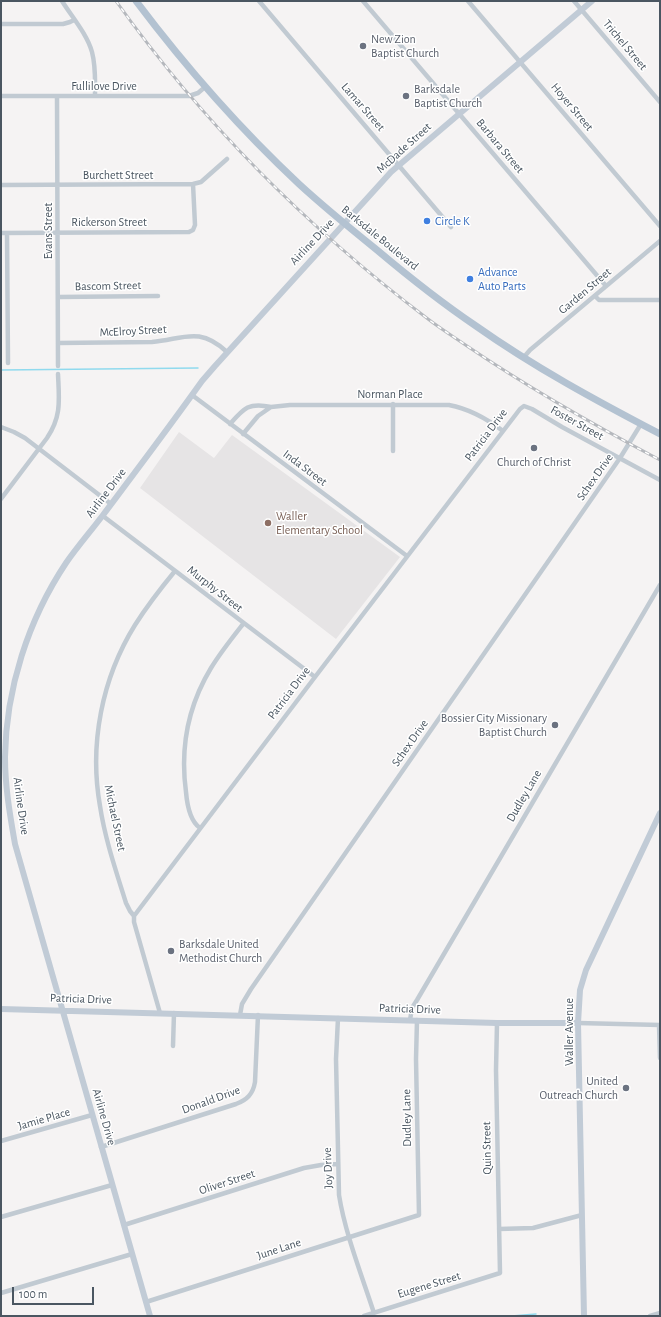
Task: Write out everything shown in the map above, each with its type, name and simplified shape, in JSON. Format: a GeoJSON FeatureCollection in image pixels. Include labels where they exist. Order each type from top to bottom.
{"type":"FeatureCollection","features":[{"type":"Feature","properties":{"kind":"main road","name":"Barksdale Boulevard"},"geometry":{"type":"LineString","coordinates":[[136,1],[205,87],[275,161],[322,205],[435,297],[475,326],[565,382],[660,434]]}},
{"type":"Feature","properties":{"kind":"street"},"geometry":{"type":"LineString","coordinates":[[62,1],[86,39],[91,51],[95,69],[95,96]]}},
{"type":"Feature","properties":{"kind":"street","name":"Lamar Street"},"geometry":{"type":"LineString","coordinates":[[259,1],[451,227]]}},
{"type":"Feature","properties":{"kind":"street","name":"Barbara Street"},"geometry":{"type":"LineString","coordinates":[[363,1],[606,286]]}},
{"type":"Feature","properties":{"kind":"street","name":"Hoyer Street"},"geometry":{"type":"LineString","coordinates":[[468,1],[660,226]]}},
{"type":"Feature","properties":{"kind":"street","name":"Trichel Street"},"geometry":{"type":"LineString","coordinates":[[574,1],[659,99]]}},
{"type":"Feature","properties":{"kind":"street","name":"McDade Street"},"geometry":{"type":"LineString","coordinates":[[344,223],[399,165],[592,1]]}},
{"type":"Feature","properties":{"kind":"street"},"geometry":{"type":"LineString","coordinates":[[1,24],[63,24],[74,20]]}},
{"type":"Feature","properties":{"kind":"street","name":"Fullilove Drive"},"geometry":{"type":"LineString","coordinates":[[1,96],[189,96],[198,93],[205,87]]}},
{"type":"Feature","properties":{"kind":"street","name":"Evans Street"},"geometry":{"type":"LineString","coordinates":[[57,96],[58,366]]}},
{"type":"Feature","properties":{"kind":"street"},"geometry":{"type":"LineString","coordinates":[[194,184],[201,182],[227,159]]}},
{"type":"Feature","properties":{"kind":"street","name":"Burchett Street"},"geometry":{"type":"LineString","coordinates":[[1,185],[194,184]]}},
{"type":"Feature","properties":{"kind":"street","name":"Rickerson Street"},"geometry":{"type":"LineString","coordinates":[[1,233],[186,232],[193,230],[195,226],[194,184]]}},
{"type":"Feature","properties":{"kind":"street","name":"Airline Drive"},"geometry":{"type":"LineString","coordinates":[[150,1316],[15,844],[7,796],[3,752],[10,702],[19,664],[33,626],[66,563],[103,516],[202,381],[344,223]]}},
{"type":"Feature","properties":{"kind":"street"},"geometry":{"type":"LineString","coordinates":[[7,233],[8,363]]}},
{"type":"Feature","properties":{"kind":"street","name":"Garden Street"},"geometry":{"type":"LineString","coordinates":[[524,357],[530,350],[660,241]]}},
{"type":"Feature","properties":{"kind":"street","name":"Bascom Street"},"geometry":{"type":"LineString","coordinates":[[58,297],[158,296]]}},
{"type":"Feature","properties":{"kind":"street"},"geometry":{"type":"LineString","coordinates":[[595,296],[599,300],[660,300]]}},
{"type":"Feature","properties":{"kind":"street","name":"McElroy Street"},"geometry":{"type":"LineString","coordinates":[[58,343],[152,342],[190,335],[208,339],[219,344],[227,352]]}},
{"type":"Feature","properties":{"kind":"street"},"geometry":{"type":"LineString","coordinates":[[1,499],[50,433],[58,418],[58,374]]}},
{"type":"Feature","properties":{"kind":"street","name":"Inda Street"},"geometry":{"type":"LineString","coordinates":[[192,395],[407,556]]}},
{"type":"Feature","properties":{"kind":"street"},"geometry":{"type":"LineString","coordinates":[[393,404],[393,451]]}},
{"type":"Feature","properties":{"kind":"street","name":"Norman Place"},"geometry":{"type":"LineString","coordinates":[[230,424],[240,412],[249,406],[260,405],[271,407],[290,405],[442,404],[461,407],[485,418],[503,431]]}},
{"type":"Feature","properties":{"kind":"street","name":"Patricia Drive"},"geometry":{"type":"LineString","coordinates":[[134,916],[503,431],[520,409],[526,406]]}},
{"type":"Feature","properties":{"kind":"street","name":"Foster Street"},"geometry":{"type":"LineString","coordinates":[[526,406],[532,408],[556,424],[660,480]]}},
{"type":"Feature","properties":{"kind":"street"},"geometry":{"type":"LineString","coordinates":[[243,434],[258,416],[271,407]]}},
{"type":"Feature","properties":{"kind":"street","name":"Schex Drive"},"geometry":{"type":"LineString","coordinates":[[240,1015],[242,1004],[251,989],[620,458],[641,424]]}},
{"type":"Feature","properties":{"kind":"street"},"geometry":{"type":"LineString","coordinates":[[1,427],[25,438],[111,504]]}},
{"type":"Feature","properties":{"kind":"street","name":"Murphy Street"},"geometry":{"type":"LineString","coordinates":[[103,516],[243,624],[315,677]]}},
{"type":"Feature","properties":{"kind":"street","name":"Michael Street"},"geometry":{"type":"LineString","coordinates":[[134,916],[126,903],[102,816],[97,779],[96,756],[98,730],[104,697],[122,649],[142,614],[175,571]]}},
{"type":"Feature","properties":{"kind":"street","name":"Dudley Lane"},"geometry":{"type":"LineString","coordinates":[[410,1020],[412,1008],[660,585]]}},
{"type":"Feature","properties":{"kind":"street"},"geometry":{"type":"LineString","coordinates":[[200,828],[196,825],[192,818],[185,788],[184,753],[187,727],[194,702],[210,668],[243,624]]}},
{"type":"Feature","properties":{"kind":"street","name":"Waller Avenue"},"geometry":{"type":"LineString","coordinates":[[584,1316],[578,1023],[580,990],[586,970],[660,813]]}},
{"type":"Feature","properties":{"kind":"street"},"geometry":{"type":"LineString","coordinates":[[134,916],[134,922],[160,1013]]}},
{"type":"Feature","properties":{"kind":"street","name":"Patricia Drive"},"geometry":{"type":"LineString","coordinates":[[1,1009],[497,1022],[660,1024]]}},
{"type":"Feature","properties":{"kind":"street"},"geometry":{"type":"LineString","coordinates":[[173,1046],[174,1013]]}},
{"type":"Feature","properties":{"kind":"street","name":"Donald Drive"},"geometry":{"type":"LineString","coordinates":[[101,1147],[236,1104],[246,1099],[252,1092],[255,1082],[258,1016]]}},
{"type":"Feature","properties":{"kind":"street","name":"Joy Drive"},"geometry":{"type":"LineString","coordinates":[[338,1018],[336,1064],[340,1201],[374,1313]]}},
{"type":"Feature","properties":{"kind":"street","name":"Dudley Lane"},"geometry":{"type":"LineString","coordinates":[[417,1020],[416,1059],[419,1215]]}},
{"type":"Feature","properties":{"kind":"street","name":"Quin Street"},"geometry":{"type":"LineString","coordinates":[[497,1022],[496,1070],[500,1273]]}},
{"type":"Feature","properties":{"kind":"street"},"geometry":{"type":"LineString","coordinates":[[660,1024],[660,1058]]}},
{"type":"Feature","properties":{"kind":"street","name":"Jamie Place"},"geometry":{"type":"LineString","coordinates":[[1,1141],[92,1115]]}},
{"type":"Feature","properties":{"kind":"street","name":"Oliver Street"},"geometry":{"type":"LineString","coordinates":[[124,1225],[304,1168],[321,1164],[338,1164]]}},
{"type":"Feature","properties":{"kind":"street"},"geometry":{"type":"LineString","coordinates":[[1,1217],[112,1185]]}},
{"type":"Feature","properties":{"kind":"street","name":"June Lane"},"geometry":{"type":"LineString","coordinates":[[146,1302],[419,1215]]}},
{"type":"Feature","properties":{"kind":"street"},"geometry":{"type":"LineString","coordinates":[[499,1229],[536,1228],[582,1215]]}},
{"type":"Feature","properties":{"kind":"street"},"geometry":{"type":"LineString","coordinates":[[1,1293],[132,1254]]}},
{"type":"Feature","properties":{"kind":"street","name":"Eugene Street"},"geometry":{"type":"LineString","coordinates":[[364,1316],[500,1273]]}},
{"type":"Feature","properties":{"kind":"street"},"geometry":{"type":"LineString","coordinates":[[650,1316],[660,1313]]}},
{"type":"Feature","properties":{"kind":"shaded area","name":"Waller Elementary School"},"geometry":{"type":"Polygon","coordinates":[[[179,432],[214,458],[232,435],[400,557],[336,639],[140,488],[179,432]]]}},
{"type":"Feature","properties":{"kind":"waterway"},"geometry":{"type":"LineString","coordinates":[[1,370],[198,368]]}},
{"type":"Feature","properties":{"kind":"waterway"},"geometry":{"type":"LineString","coordinates":[[512,1316],[536,1314]]}},
{"type":"Feature","properties":{"kind":"railway"},"geometry":{"type":"LineString","coordinates":[[116,1],[185,90],[222,132],[300,211],[341,248],[428,319],[490,362],[562,406],[660,460]]}},
{"type":"Feature","properties":{"kind":"place","name":"New Zion Baptist Church"},"geometry":{"type":"Point","coordinates":[363,46]}},
{"type":"Feature","properties":{"kind":"place","name":"Barksdale Baptist Church"},"geometry":{"type":"Point","coordinates":[406,96]}},
{"type":"Feature","properties":{"kind":"place","name":"Circle K"},"geometry":{"type":"Point","coordinates":[427,221]}},
{"type":"Feature","properties":{"kind":"place","name":"Advance Auto Parts"},"geometry":{"type":"Point","coordinates":[470,279]}},
{"type":"Feature","properties":{"kind":"place","name":"Church of Christ"},"geometry":{"type":"Point","coordinates":[534,448]}},
{"type":"Feature","properties":{"kind":"place","name":"Waller Elementary School"},"geometry":{"type":"Point","coordinates":[268,523]}},
{"type":"Feature","properties":{"kind":"place","name":"Bossier City Missionary Baptist Church"},"geometry":{"type":"Point","coordinates":[555,725]}},
{"type":"Feature","properties":{"kind":"place","name":"Barksdale United Methodist Church"},"geometry":{"type":"Point","coordinates":[171,951]}},
{"type":"Feature","properties":{"kind":"place","name":"United Outreach Church"},"geometry":{"type":"Point","coordinates":[626,1088]}}]}
